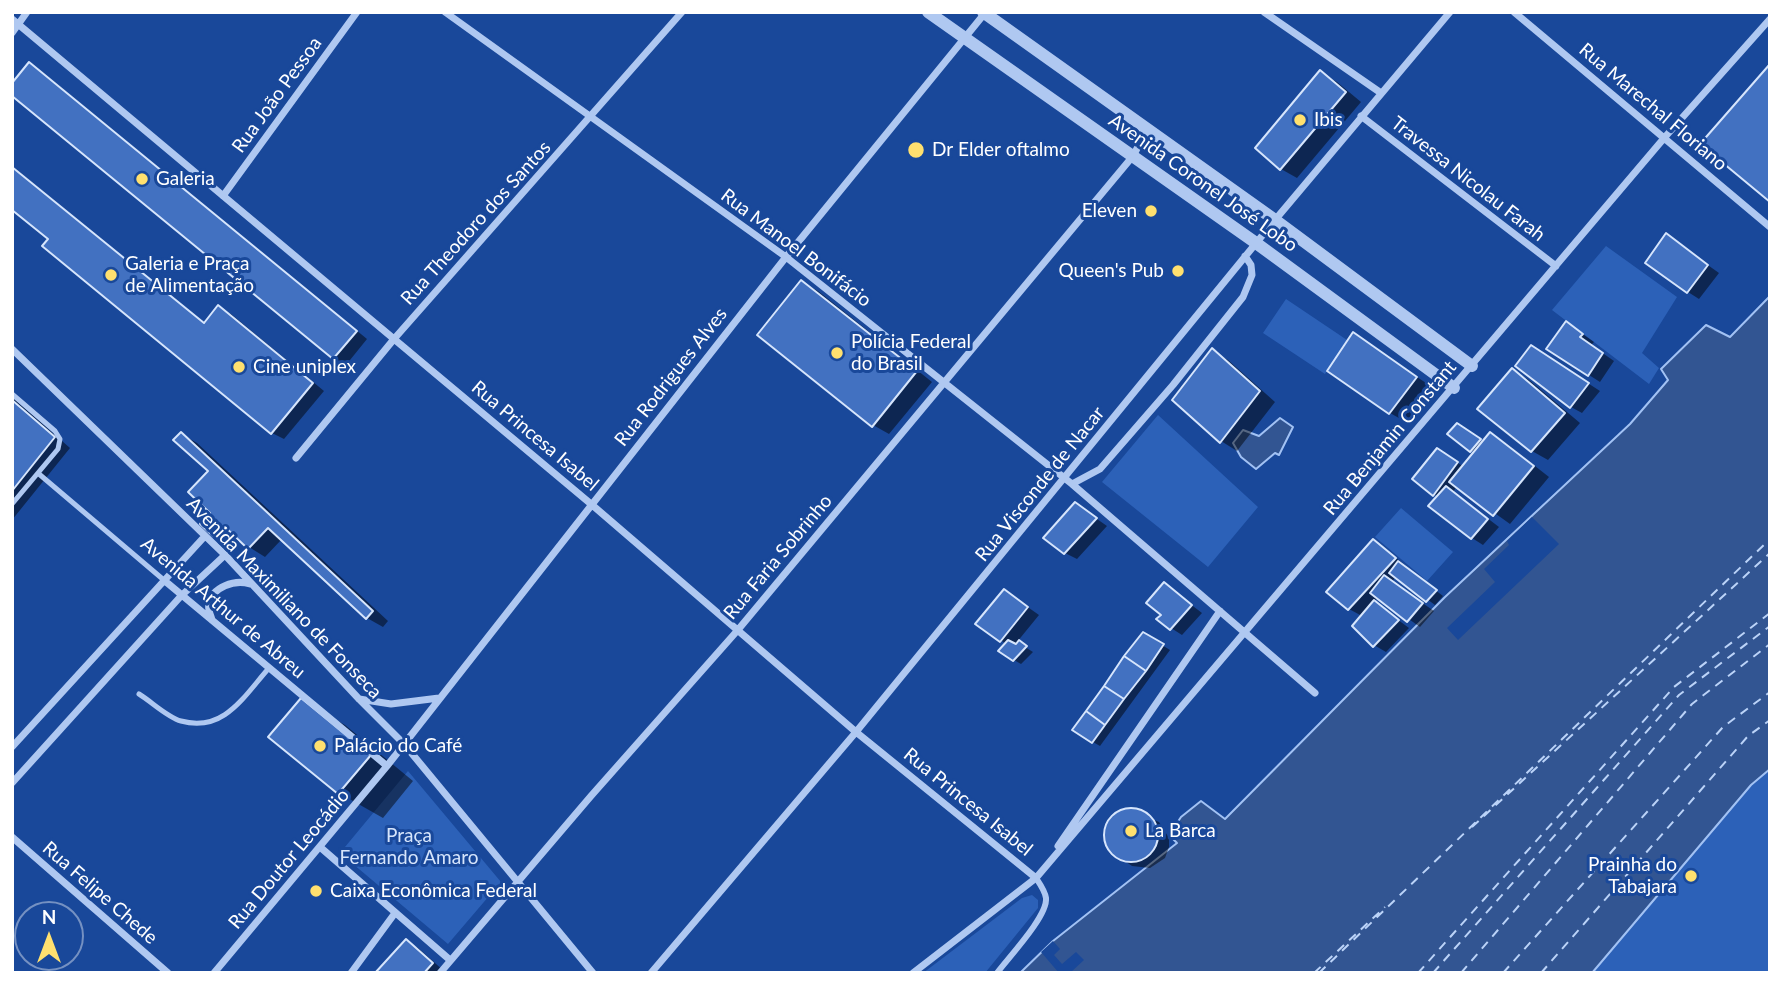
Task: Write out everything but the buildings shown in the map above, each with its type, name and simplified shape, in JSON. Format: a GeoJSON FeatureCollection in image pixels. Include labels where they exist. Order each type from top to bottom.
{"type":"FeatureCollection","features":[{"type":"Feature","properties":{"kind":"street"},"geometry":{"type":"LineString","coordinates":[[12,33],[15,22],[27,12]]}},
{"type":"Feature","properties":{"kind":"street","name":"Rua João Pessoa"},"geometry":{"type":"LineString","coordinates":[[223,196],[357,12]]}},
{"type":"Feature","properties":{"kind":"street","name":"Rua Manoel Bonifácio"},"geometry":{"type":"LineString","coordinates":[[445,12],[786,257],[1069,481],[1315,693]]}},
{"type":"Feature","properties":{"kind":"street","name":"Rua Theodoro dos Santos"},"geometry":{"type":"LineString","coordinates":[[296,458],[394,339],[682,12]]}},
{"type":"Feature","properties":{"kind":"street","name":"Avenida Coronel José Lobo"},"geometry":{"type":"LineString","coordinates":[[928,12],[1256,243],[1454,388]]}},
{"type":"Feature","properties":{"kind":"street"},"geometry":{"type":"LineString","coordinates":[[1264,12],[1381,93]]}},
{"type":"Feature","properties":{"kind":"street","name":"Rua Visconde de Nacar"},"geometry":{"type":"LineString","coordinates":[[652,973],[1069,481],[1275,219],[1450,12]]}},
{"type":"Feature","properties":{"kind":"street","name":"Rua Marechal Floriano"},"geometry":{"type":"LineString","coordinates":[[1514,12],[1770,228]]}},
{"type":"Feature","properties":{"kind":"street","name":"Avenida Coronel José Lobo"},"geometry":{"type":"LineString","coordinates":[[985,13],[1275,219],[1472,366]]}},
{"type":"Feature","properties":{"kind":"street","name":"Rua Rodrigues Alves"},"geometry":{"type":"LineString","coordinates":[[387,766],[786,257],[985,13]]}},
{"type":"Feature","properties":{"kind":"street","name":"Rua Benjamin Constant"},"geometry":{"type":"LineString","coordinates":[[1036,878],[1665,137],[1770,19]]}},
{"type":"Feature","properties":{"kind":"street","name":"Rua Princesa Isabel"},"geometry":{"type":"LineString","coordinates":[[15,22],[591,504],[856,732],[1036,878]]}},
{"type":"Feature","properties":{"kind":"street","name":"Travessa Nicolau Farah"},"geometry":{"type":"LineString","coordinates":[[1361,116],[1556,266]]}},
{"type":"Feature","properties":{"kind":"street"},"geometry":{"type":"LineString","coordinates":[[1133,156],[1140,143],[1143,126]]}},
{"type":"Feature","properties":{"kind":"street","name":"Rua Faria Sobrinho"},"geometry":{"type":"LineString","coordinates":[[440,973],[737,631],[1133,156]]}},
{"type":"Feature","properties":{"kind":"street"},"geometry":{"type":"LineString","coordinates":[[1069,481],[1100,469],[1173,385],[1243,297],[1252,275],[1251,265],[1245,256]]}},
{"type":"Feature","properties":{"kind":"street","name":"Avenida Maximiliano de Fonseca"},"geometry":{"type":"LineString","coordinates":[[12,349],[225,555],[404,744],[593,973]]}},
{"type":"Feature","properties":{"kind":"street"},"geometry":{"type":"LineString","coordinates":[[12,747],[205,536]]}},
{"type":"Feature","properties":{"kind":"street"},"geometry":{"type":"LineString","coordinates":[[12,783],[181,596],[225,555]]}},
{"type":"Feature","properties":{"kind":"street"},"geometry":{"type":"LineString","coordinates":[[212,621],[208,604],[228,583],[236,580],[254,585]]}},
{"type":"Feature","properties":{"kind":"street","name":"Avenida Arthur de Abreu"},"geometry":{"type":"LineString","coordinates":[[165,581],[387,766]]}},
{"type":"Feature","properties":{"kind":"street"},"geometry":{"type":"LineString","coordinates":[[913,973],[1036,878],[1220,611]]}},
{"type":"Feature","properties":{"kind":"street"},"geometry":{"type":"LineString","coordinates":[[359,699],[391,705],[440,698]]}},
{"type":"Feature","properties":{"kind":"street","name":"Rua Doutor Leocádio"},"geometry":{"type":"LineString","coordinates":[[214,973],[387,766]]}},
{"type":"Feature","properties":{"kind":"street","name":"Rua Felipe Chede"},"geometry":{"type":"LineString","coordinates":[[12,836],[168,973]]}},
{"type":"Feature","properties":{"kind":"street"},"geometry":{"type":"LineString","coordinates":[[320,847],[450,960]]}},
{"type":"Feature","properties":{"kind":"street"},"geometry":{"type":"LineString","coordinates":[[997,973],[1046,905],[1045,894],[1036,878]]}},
{"type":"Feature","properties":{"kind":"street"},"geometry":{"type":"LineString","coordinates":[[351,973],[395,913]]}},
{"type":"Feature","properties":{"kind":"lane"},"geometry":{"type":"LineString","coordinates":[[12,394],[55,430],[60,439],[58,449],[12,504]]}},
{"type":"Feature","properties":{"kind":"lane","name":"Avenida Arthur de Abreu"},"geometry":{"type":"LineString","coordinates":[[39,474],[165,581]]}},
{"type":"Feature","properties":{"kind":"lane"},"geometry":{"type":"LineString","coordinates":[[139,694],[180,720],[211,722],[226,716],[269,668]]}},
{"type":"Feature","properties":{"kind":"green space"},"geometry":{"type":"Polygon","coordinates":[[[1606,246],[1677,297],[1642,353],[1659,368],[1649,384],[1552,310],[1606,246]]]}},
{"type":"Feature","properties":{"kind":"green space"},"geometry":{"type":"Polygon","coordinates":[[[1286,299],[1347,340],[1325,374],[1263,333],[1286,299]]]}},
{"type":"Feature","properties":{"kind":"green space"},"geometry":{"type":"Polygon","coordinates":[[[1158,415],[1258,507],[1208,567],[1102,482],[1158,415]]]}},
{"type":"Feature","properties":{"kind":"green space"},"geometry":{"type":"Polygon","coordinates":[[[1401,508],[1453,552],[1427,581],[1375,537],[1401,508]]]}},
{"type":"Feature","properties":{"kind":"green space"},"geometry":{"type":"Polygon","coordinates":[[[1770,769],[1770,973],[1592,973],[1751,785],[1770,769]]]}},
{"type":"Feature","properties":{"kind":"green space","name":"Praça Fernando Amaro"},"geometry":{"type":"Polygon","coordinates":[[[408,771],[501,882],[448,944],[340,853],[408,771]]]}},
{"type":"Feature","properties":{"kind":"green space"},"geometry":{"type":"Polygon","coordinates":[[[1032,895],[1038,900],[1038,908],[985,973],[923,973],[1022,898],[1032,895]]]}},
{"type":"Feature","properties":{"kind":"shaded area"},"geometry":{"type":"Polygon","coordinates":[[[1770,296],[1770,769],[1751,785],[1592,973],[1020,973],[1053,941],[1177,843],[1169,835],[1181,817],[1201,801],[1225,819],[1445,597],[1630,424],[1668,380],[1661,369],[1706,325],[1730,337],[1770,296]]]}},
{"type":"Feature","properties":{"kind":"shaded area"},"geometry":{"type":"Polygon","coordinates":[[[1280,418],[1293,427],[1279,455],[1275,453],[1256,469],[1241,457],[1233,443],[1243,430],[1259,436],[1280,418]]]}},
{"type":"Feature","properties":{"kind":"pier"},"geometry":{"type":"Polygon","coordinates":[[[1532,517],[1559,544],[1458,640],[1447,628],[1495,582],[1484,569],[1532,517]]]}},
{"type":"Feature","properties":{"kind":"pier"},"geometry":{"type":"Polygon","coordinates":[[[1053,941],[1060,949],[1054,955],[1062,964],[1076,952],[1084,960],[1070,973],[1059,973],[1041,952],[1053,941]]]}},
{"type":"Feature","properties":{"kind":"ferry route"},"geometry":{"type":"LineString","coordinates":[[1319,973],[1770,539]]}},
{"type":"Feature","properties":{"kind":"ferry route"},"geometry":{"type":"LineString","coordinates":[[1472,827],[1770,553]]}},
{"type":"Feature","properties":{"kind":"ferry route"},"geometry":{"type":"LineString","coordinates":[[1418,973],[1674,687],[1770,613]]}},
{"type":"Feature","properties":{"kind":"ferry route"},"geometry":{"type":"LineString","coordinates":[[1433,973],[1679,695],[1770,626]]}},
{"type":"Feature","properties":{"kind":"ferry route"},"geometry":{"type":"LineString","coordinates":[[1461,973],[1692,704],[1770,644]]}},
{"type":"Feature","properties":{"kind":"ferry route"},"geometry":{"type":"LineString","coordinates":[[1503,973],[1723,727],[1770,692]]}},
{"type":"Feature","properties":{"kind":"ferry route"},"geometry":{"type":"LineString","coordinates":[[1541,973],[1748,736],[1770,720]]}},
{"type":"Feature","properties":{"kind":"ferry route"},"geometry":{"type":"LineString","coordinates":[[1314,973],[1385,907]]}},
{"type":"Feature","properties":{"kind":"place","name":"Ibis"},"geometry":{"type":"Point","coordinates":[1300,120]}},
{"type":"Feature","properties":{"kind":"place","name":"Dr Elder oftalmo"},"geometry":{"type":"Point","coordinates":[916,150]}},
{"type":"Feature","properties":{"kind":"place","name":"Galeria"},"geometry":{"type":"Point","coordinates":[142,179]}},
{"type":"Feature","properties":{"kind":"place","name":"Eleven"},"geometry":{"type":"Point","coordinates":[1151,211]}},
{"type":"Feature","properties":{"kind":"place","name":"Queen's Pub"},"geometry":{"type":"Point","coordinates":[1178,271]}},
{"type":"Feature","properties":{"kind":"place","name":"Galeria e Praça de Alimentação"},"geometry":{"type":"Point","coordinates":[111,275]}},
{"type":"Feature","properties":{"kind":"place","name":"Polícia Federal do Brasil"},"geometry":{"type":"Point","coordinates":[837,353]}},
{"type":"Feature","properties":{"kind":"place","name":"Cine uniplex"},"geometry":{"type":"Point","coordinates":[239,367]}},
{"type":"Feature","properties":{"kind":"place","name":"Palácio do Café"},"geometry":{"type":"Point","coordinates":[320,746]}},
{"type":"Feature","properties":{"kind":"place","name":"La Barca"},"geometry":{"type":"Point","coordinates":[1131,831]}},
{"type":"Feature","properties":{"kind":"place","name":"Prainha do Tabajara"},"geometry":{"type":"Point","coordinates":[1691,876]}},
{"type":"Feature","properties":{"kind":"place","name":"Caixa Econômica Federal"},"geometry":{"type":"Point","coordinates":[316,891]}}]}
